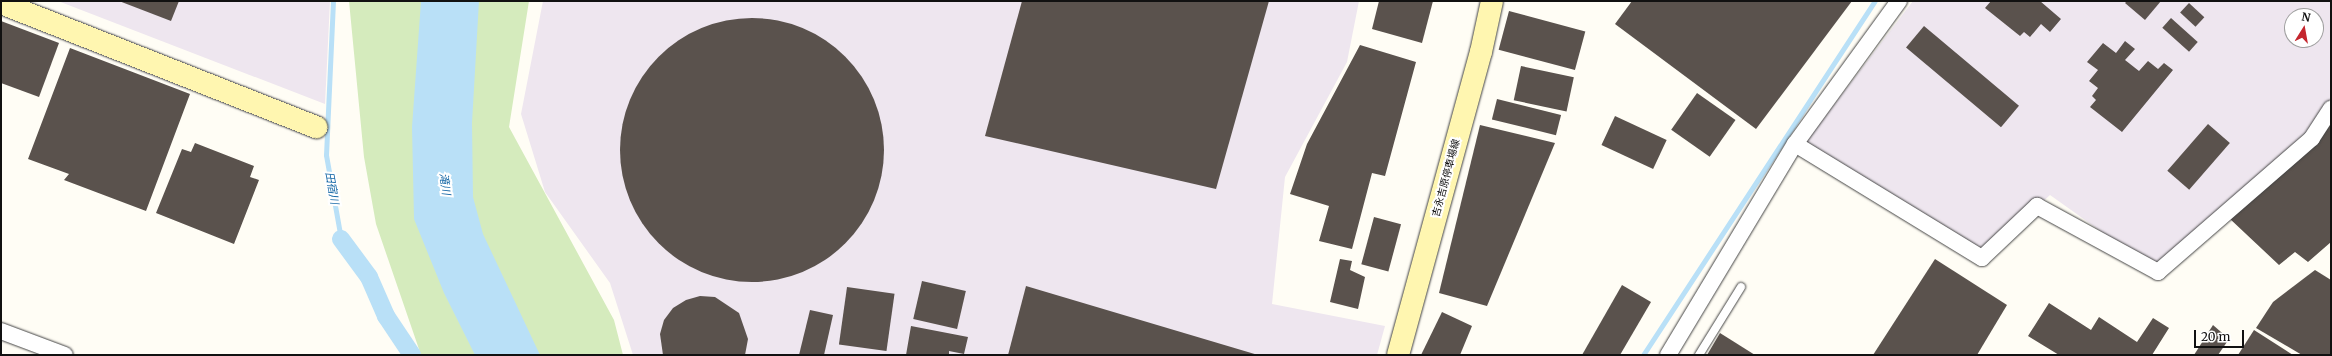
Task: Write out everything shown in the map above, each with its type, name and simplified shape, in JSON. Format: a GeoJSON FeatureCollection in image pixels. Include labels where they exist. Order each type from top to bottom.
{"type":"FeatureCollection","features":[{"type":"Feature","properties":{"kind":"main road","name":"吉永吉原停車場線"},"geometry":{"type":"LineString","coordinates":[[1398,355],[1481,52],[1492,1]]}},
{"type":"Feature","properties":{"kind":"main road"},"geometry":{"type":"LineString","coordinates":[[1,3],[316,127]]}},
{"type":"Feature","properties":{"kind":"street"},"geometry":{"type":"LineString","coordinates":[[1668,355],[1795,144],[1899,1]]}},
{"type":"Feature","properties":{"kind":"street"},"geometry":{"type":"LineString","coordinates":[[1795,144],[1982,258],[2037,206],[2158,272],[2312,138],[2331,109]]}},
{"type":"Feature","properties":{"kind":"street"},"geometry":{"type":"LineString","coordinates":[[1,331],[65,355]]}},
{"type":"Feature","properties":{"kind":"lane"},"geometry":{"type":"LineString","coordinates":[[1698,355],[1741,287]]}},
{"type":"Feature","properties":{"kind":"shaded area"},"geometry":{"type":"Polygon","coordinates":[[[58,1],[330,1],[325,104],[58,1]]]}},
{"type":"Feature","properties":{"kind":"shaded area"},"geometry":{"type":"Polygon","coordinates":[[[543,1],[1359,1],[1347,62],[1285,177],[1272,304],[1385,326],[1377,355],[633,355],[610,283],[545,192],[521,114],[543,1]]]}},
{"type":"Feature","properties":{"kind":"shaded area"},"geometry":{"type":"Polygon","coordinates":[[[1913,1],[2331,1],[2331,101],[2303,146],[2158,272],[2050,195],[1982,258],[1801,148],[1913,1]]]}},
{"type":"Feature","properties":{"kind":"green space"},"geometry":{"type":"Polygon","coordinates":[[[349,1],[529,1],[509,127],[614,320],[623,355],[421,355],[376,224],[364,157],[349,1]]]}},
{"type":"Feature","properties":{"kind":"water","name":"滝川"},"geometry":{"type":"Polygon","coordinates":[[[421,1],[479,1],[472,123],[473,197],[483,234],[540,355],[475,355],[444,293],[414,219],[412,127],[421,1]]]}},
{"type":"Feature","properties":{"kind":"building"},"geometry":{"type":"Polygon","coordinates":[[[119,1],[179,1],[171,21],[119,1]]]}},
{"type":"Feature","properties":{"kind":"building"},"geometry":{"type":"Polygon","coordinates":[[[1022,1],[1269,1],[1216,189],[985,136],[1022,1]]]}},
{"type":"Feature","properties":{"kind":"building"},"geometry":{"type":"Polygon","coordinates":[[[1379,1],[1433,1],[1422,43],[1372,29],[1379,1]]]}},
{"type":"Feature","properties":{"kind":"building"},"geometry":{"type":"Polygon","coordinates":[[[1632,1],[1852,1],[1756,129],[1615,24],[1632,1]]]}},
{"type":"Feature","properties":{"kind":"building"},"geometry":{"type":"Polygon","coordinates":[[[1991,1],[2040,1],[2061,19],[2050,32],[2041,24],[2030,37],[2024,32],[2020,36],[1985,8],[1991,1]]]}},
{"type":"Feature","properties":{"kind":"building"},"geometry":{"type":"Polygon","coordinates":[[[2127,1],[2161,1],[2145,20],[2125,3],[2127,1]]]}},
{"type":"Feature","properties":{"kind":"building"},"geometry":{"type":"Polygon","coordinates":[[[2189,3],[2204,17],[2195,27],[2180,13],[2189,3]]]}},
{"type":"Feature","properties":{"kind":"building"},"geometry":{"type":"Polygon","coordinates":[[[1509,11],[1585,31],[1575,70],[1499,50],[1509,11]]]}},
{"type":"Feature","properties":{"kind":"building"},"geometry":{"type":"Polygon","coordinates":[[[752,18],[778,21],[802,28],[825,41],[845,57],[861,77],[874,100],[881,124],[884,150],[881,176],[874,200],[861,223],[845,243],[825,259],[802,272],[778,279],[752,282],[726,279],[702,272],[679,259],[659,243],[643,223],[630,200],[623,176],[620,150],[623,124],[630,100],[643,77],[659,57],[679,41],[702,28],[726,21],[752,18]]]}},
{"type":"Feature","properties":{"kind":"building"},"geometry":{"type":"Polygon","coordinates":[[[2171,18],[2198,42],[2189,52],[2162,28],[2171,18]]]}},
{"type":"Feature","properties":{"kind":"building"},"geometry":{"type":"Polygon","coordinates":[[[1,21],[59,43],[39,97],[1,83],[1,21]]]}},
{"type":"Feature","properties":{"kind":"building"},"geometry":{"type":"Polygon","coordinates":[[[1924,26],[2019,106],[2001,127],[1906,47],[1924,26]]]}},
{"type":"Feature","properties":{"kind":"building"},"geometry":{"type":"Polygon","coordinates":[[[2125,41],[2135,49],[2125,60],[2139,71],[2148,61],[2158,69],[2164,63],[2173,70],[2122,132],[2090,107],[2096,100],[2092,96],[2098,88],[2089,81],[2098,70],[2087,62],[2103,43],[2116,53],[2125,41]]]}},
{"type":"Feature","properties":{"kind":"building"},"geometry":{"type":"Polygon","coordinates":[[[1360,45],[1416,62],[1385,176],[1372,173],[1352,249],[1319,241],[1329,206],[1290,194],[1307,144],[1360,45]]]}},
{"type":"Feature","properties":{"kind":"building"},"geometry":{"type":"Polygon","coordinates":[[[70,48],[190,94],[146,211],[64,180],[69,174],[28,159],[70,48]]]}},
{"type":"Feature","properties":{"kind":"building"},"geometry":{"type":"Polygon","coordinates":[[[1521,66],[1574,77],[1567,111],[1514,100],[1521,66]]]}},
{"type":"Feature","properties":{"kind":"building"},"geometry":{"type":"Polygon","coordinates":[[[1697,93],[1736,120],[1710,157],[1671,130],[1697,93]]]}},
{"type":"Feature","properties":{"kind":"building"},"geometry":{"type":"Polygon","coordinates":[[[1497,99],[1561,115],[1556,135],[1492,119],[1497,99]]]}},
{"type":"Feature","properties":{"kind":"building"},"geometry":{"type":"Polygon","coordinates":[[[1615,116],[1667,140],[1653,169],[1601,145],[1615,116]]]}},
{"type":"Feature","properties":{"kind":"building"},"geometry":{"type":"Polygon","coordinates":[[[2331,123],[2331,242],[2308,262],[2295,252],[2279,265],[2229,218],[2331,123]]]}},
{"type":"Feature","properties":{"kind":"building"},"geometry":{"type":"Polygon","coordinates":[[[2208,124],[2230,143],[2189,190],[2167,171],[2208,124]]]}},
{"type":"Feature","properties":{"kind":"building"},"geometry":{"type":"Polygon","coordinates":[[[1480,125],[1555,143],[1487,306],[1439,293],[1480,125]]]}},
{"type":"Feature","properties":{"kind":"building"},"geometry":{"type":"Polygon","coordinates":[[[195,143],[254,166],[250,177],[259,180],[234,244],[156,213],[182,149],[191,152],[195,143]]]}},
{"type":"Feature","properties":{"kind":"building"},"geometry":{"type":"Polygon","coordinates":[[[1374,217],[1401,224],[1388,272],[1361,264],[1374,217]]]}},
{"type":"Feature","properties":{"kind":"building"},"geometry":{"type":"Polygon","coordinates":[[[1340,259],[1352,261],[1350,270],[1365,277],[1358,309],[1330,302],[1340,259]]]}},
{"type":"Feature","properties":{"kind":"building"},"geometry":{"type":"Polygon","coordinates":[[[1935,259],[2007,305],[1977,355],[1873,355],[1935,259]]]}},
{"type":"Feature","properties":{"kind":"building"},"geometry":{"type":"Polygon","coordinates":[[[2315,270],[2331,280],[2331,355],[2302,355],[2256,328],[2273,302],[2315,270]]]}},
{"type":"Feature","properties":{"kind":"building"},"geometry":{"type":"Polygon","coordinates":[[[922,281],[966,291],[957,329],[913,319],[922,281]]]}},
{"type":"Feature","properties":{"kind":"building"},"geometry":{"type":"Polygon","coordinates":[[[1622,285],[1651,302],[1620,355],[1582,355],[1622,285]]]}},
{"type":"Feature","properties":{"kind":"building"},"geometry":{"type":"Polygon","coordinates":[[[1026,286],[1258,355],[1008,355],[1026,286]]]}},
{"type":"Feature","properties":{"kind":"building"},"geometry":{"type":"Polygon","coordinates":[[[847,287],[895,294],[886,351],[839,344],[847,287]]]}},
{"type":"Feature","properties":{"kind":"building"},"geometry":{"type":"Polygon","coordinates":[[[700,296],[715,297],[739,313],[748,339],[745,355],[663,355],[660,334],[664,320],[673,308],[686,300],[700,296]]]}},
{"type":"Feature","properties":{"kind":"building"},"geometry":{"type":"Polygon","coordinates":[[[2049,303],[2091,330],[2099,317],[2137,342],[2153,318],[2169,328],[2152,355],[2059,355],[2028,336],[2049,303]]]}},
{"type":"Feature","properties":{"kind":"building"},"geometry":{"type":"Polygon","coordinates":[[[810,310],[833,315],[824,355],[799,355],[810,310]]]}},
{"type":"Feature","properties":{"kind":"building"},"geometry":{"type":"Polygon","coordinates":[[[1442,312],[1472,326],[1460,355],[1421,355],[1442,312]]]}},
{"type":"Feature","properties":{"kind":"building"},"geometry":{"type":"Polygon","coordinates":[[[2213,325],[2229,339],[2218,355],[2194,355],[2213,325]]]}},
{"type":"Feature","properties":{"kind":"building"},"geometry":{"type":"Polygon","coordinates":[[[911,326],[968,337],[964,354],[949,351],[949,355],[906,355],[911,326]]]}},
{"type":"Feature","properties":{"kind":"building"},"geometry":{"type":"Polygon","coordinates":[[[2254,330],[2293,355],[2238,355],[2254,330]]]}},
{"type":"Feature","properties":{"kind":"building"},"geometry":{"type":"Polygon","coordinates":[[[1720,333],[1755,355],[1707,355],[1720,333]]]}},
{"type":"Feature","properties":{"kind":"waterway","name":"田宿川"},"geometry":{"type":"LineString","coordinates":[[333,1],[326,155],[341,239]]}},
{"type":"Feature","properties":{"kind":"waterway"},"geometry":{"type":"LineString","coordinates":[[1643,355],[1875,1]]}},
{"type":"Feature","properties":{"kind":"waterway","name":"田宿川"},"geometry":{"type":"LineString","coordinates":[[341,239],[369,277],[386,316],[412,355]]}}]}
